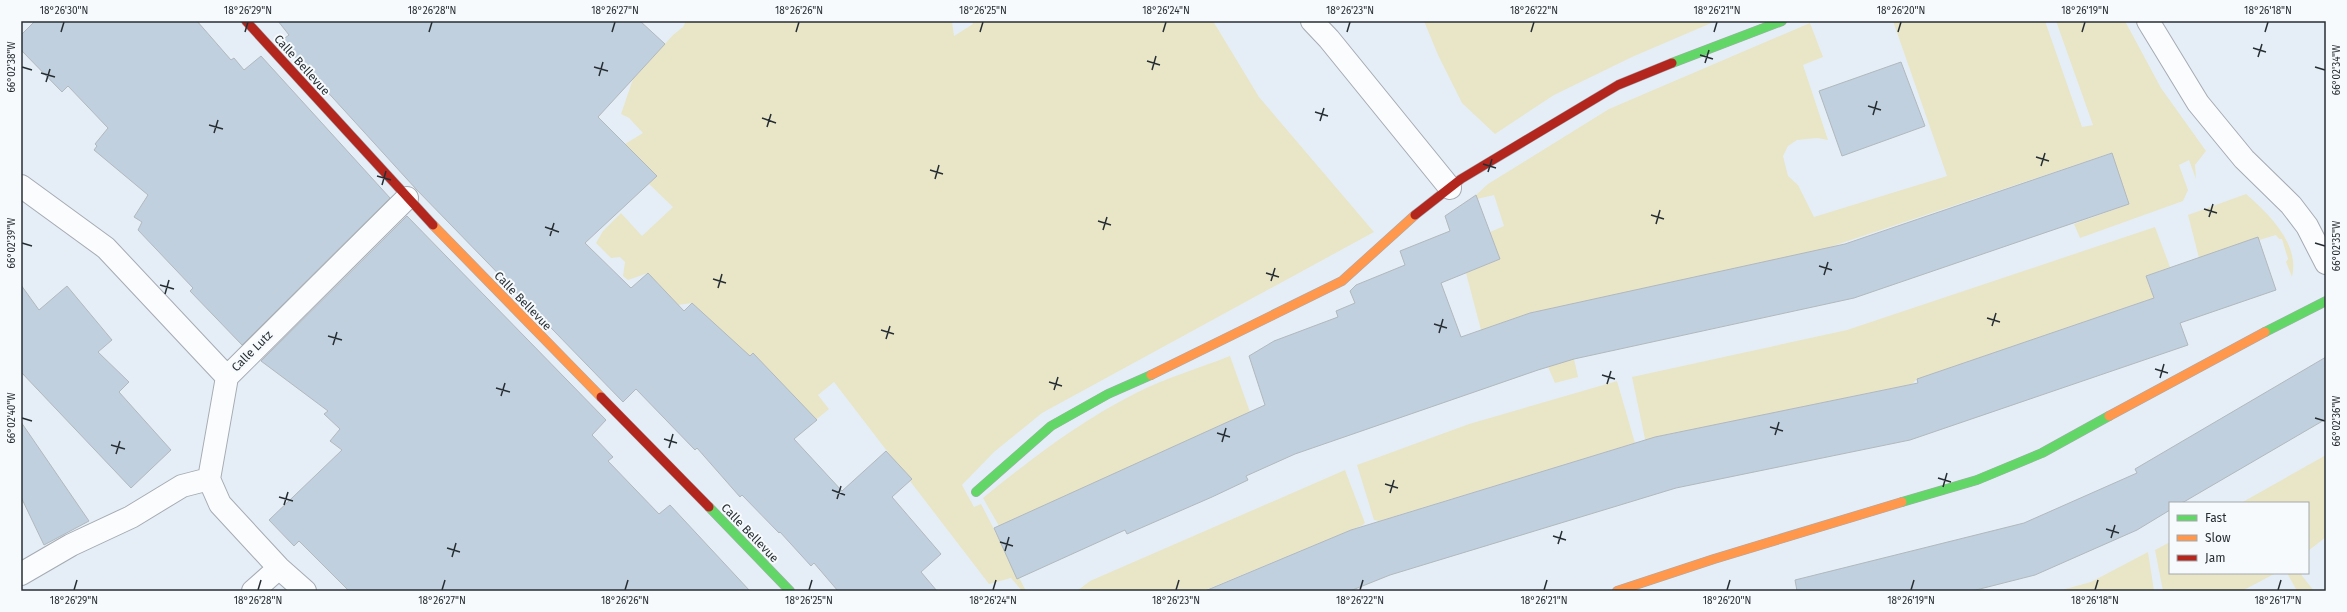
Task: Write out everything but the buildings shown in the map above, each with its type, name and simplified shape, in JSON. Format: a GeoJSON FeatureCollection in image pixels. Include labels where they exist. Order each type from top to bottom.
{"type":"FeatureCollection","features":[{"type":"Feature","properties":{"kind":"street","name":"Calle Bellevue"},"geometry":{"type":"LineString","coordinates":[[246,21],[407,198],[790,591]]}},
{"type":"Feature","properties":{"kind":"street"},"geometry":{"type":"LineString","coordinates":[[1312,21],[1329,39],[1450,188]]}},
{"type":"Feature","properties":{"kind":"street"},"geometry":{"type":"LineString","coordinates":[[976,492],[1051,426],[1075,412],[1108,394],[1149,376],[1342,281],[1450,188],[1503,152],[1618,86],[1698,52],[1782,21]]}},
{"type":"Feature","properties":{"kind":"street"},"geometry":{"type":"LineString","coordinates":[[2148,21],[2198,103],[2244,160],[2291,205],[2307,226],[2326,263]]}},
{"type":"Feature","properties":{"kind":"street"},"geometry":{"type":"LineString","coordinates":[[21,186],[106,248],[227,377]]}},
{"type":"Feature","properties":{"kind":"street","name":"Calle Lutz"},"geometry":{"type":"LineString","coordinates":[[208,479],[227,377],[407,198]]}},
{"type":"Feature","properties":{"kind":"street"},"geometry":{"type":"LineString","coordinates":[[1617,591],[1714,559],[1977,480],[2042,453],[2301,312],[2326,301]]}},
{"type":"Feature","properties":{"kind":"street"},"geometry":{"type":"LineString","coordinates":[[21,574],[72,545],[131,517],[182,486],[208,479],[220,504],[279,568],[305,591]]}},
{"type":"Feature","properties":{"kind":"street"},"geometry":{"type":"LineString","coordinates":[[254,591],[279,568]]}},
{"type":"Feature","properties":{"kind":"shaded area"},"geometry":{"type":"Polygon","coordinates":[[[686,21],[952,21],[954,36],[973,24],[972,21],[1213,21],[1259,97],[1374,232],[1042,413],[994,452],[962,485],[974,507],[981,504],[1026,591],[1022,591],[1011,578],[989,584],[834,382],[818,395],[829,409],[800,433],[772,373],[753,353],[742,364],[724,333],[692,303],[678,305],[648,273],[628,280],[623,276],[625,262],[620,257],[611,258],[596,243],[603,231],[621,213],[642,236],[673,207],[649,184],[657,176],[625,144],[643,133],[629,118],[621,114],[633,79],[673,35],[683,27],[686,21]]]}},
{"type":"Feature","properties":{"kind":"shaded area"},"geometry":{"type":"Polygon","coordinates":[[[1424,21],[1716,21],[1632,57],[1554,95],[1495,134],[1462,103],[1438,55],[1424,21]]]}},
{"type":"Feature","properties":{"kind":"shaded area"},"geometry":{"type":"Polygon","coordinates":[[[1893,21],[2045,21],[2082,127],[2093,125],[2056,21],[2125,21],[2161,88],[2206,151],[2195,165],[2196,179],[2189,160],[2179,165],[2188,190],[2183,201],[2080,238],[2074,224],[2129,204],[2111,153],[1827,248],[1574,359],[1578,377],[1555,383],[1548,367],[1554,364],[1536,311],[1481,330],[1466,273],[1500,259],[1490,232],[1504,226],[1494,195],[1477,199],[1476,195],[1488,184],[1609,109],[1810,23],[1823,57],[1803,65],[1828,140],[1817,138],[1797,140],[1788,146],[1783,156],[1788,176],[1798,185],[1814,217],[1947,176],[1893,21]]]}},
{"type":"Feature","properties":{"kind":"shaded area"},"geometry":{"type":"Polygon","coordinates":[[[2246,194],[2273,220],[2281,231],[2291,253],[2293,265],[2292,277],[2286,262],[2288,259],[2282,239],[2279,239],[2276,235],[2199,258],[2188,215],[2246,194]]]}},
{"type":"Feature","properties":{"kind":"shaded area"},"geometry":{"type":"Polygon","coordinates":[[[2155,227],[2170,267],[2146,276],[2154,298],[1917,379],[1912,384],[1652,438],[1656,457],[1649,458],[1632,377],[1847,330],[2155,227]]]}},
{"type":"Feature","properties":{"kind":"shaded area"},"geometry":{"type":"Polygon","coordinates":[[[1230,356],[1250,412],[999,526],[983,498],[1056,441],[1115,404],[1136,393],[1230,356]]]}},
{"type":"Feature","properties":{"kind":"shaded area"},"geometry":{"type":"Polygon","coordinates":[[[1617,381],[1635,443],[1379,521],[1374,520],[1357,465],[1469,424],[1617,381]]]}},
{"type":"Feature","properties":{"kind":"shaded area"},"geometry":{"type":"Polygon","coordinates":[[[2326,455],[2326,537],[2309,550],[2309,502],[2243,502],[2326,455]]]}},
{"type":"Feature","properties":{"kind":"shaded area"},"geometry":{"type":"Polygon","coordinates":[[[1345,470],[1365,523],[1363,525],[1203,591],[1077,591],[1090,581],[1345,470]]]}},
{"type":"Feature","properties":{"kind":"shaded area"},"geometry":{"type":"Polygon","coordinates":[[[2169,543],[2169,574],[2274,574],[2242,591],[2163,591],[2155,550],[2169,543]]]}},
{"type":"Feature","properties":{"kind":"shaded area"},"geometry":{"type":"Polygon","coordinates":[[[2148,552],[2154,591],[2058,591],[2091,582],[2148,552]]]}},
{"type":"Feature","properties":{"kind":"shaded area"},"geometry":{"type":"Polygon","coordinates":[[[2288,574],[2301,574],[2314,591],[2297,591],[2288,574]]]}},
{"type":"Feature","properties":{"kind":"traffic: fast"},"geometry":{"type":"LineString","coordinates":[[1672,63],[1782,21]]}},
{"type":"Feature","properties":{"kind":"traffic: fast"},"geometry":{"type":"LineString","coordinates":[[2265,332],[2326,301]]}},
{"type":"Feature","properties":{"kind":"traffic: fast"},"geometry":{"type":"LineString","coordinates":[[976,492],[1051,426],[1108,394],[1151,375]]}},
{"type":"Feature","properties":{"kind":"traffic: fast"},"geometry":{"type":"LineString","coordinates":[[1902,502],[1977,480],[2042,453],[2109,416]]}},
{"type":"Feature","properties":{"kind":"traffic: fast"},"geometry":{"type":"LineString","coordinates":[[709,507],[790,591]]}},
{"type":"Feature","properties":{"kind":"traffic: slow"},"geometry":{"type":"LineString","coordinates":[[1151,375],[1342,281],[1415,215]]}},
{"type":"Feature","properties":{"kind":"traffic: slow"},"geometry":{"type":"LineString","coordinates":[[433,225],[601,397]]}},
{"type":"Feature","properties":{"kind":"traffic: slow"},"geometry":{"type":"LineString","coordinates":[[2109,416],[2265,332]]}},
{"type":"Feature","properties":{"kind":"traffic: slow"},"geometry":{"type":"LineString","coordinates":[[1617,591],[1714,559],[1902,502]]}},
{"type":"Feature","properties":{"kind":"traffic: jam"},"geometry":{"type":"LineString","coordinates":[[246,21],[433,225]]}},
{"type":"Feature","properties":{"kind":"traffic: jam"},"geometry":{"type":"LineString","coordinates":[[1415,215],[1461,179],[1618,85],[1672,63]]}},
{"type":"Feature","properties":{"kind":"traffic: jam"},"geometry":{"type":"LineString","coordinates":[[601,397],[709,507]]}}]}
